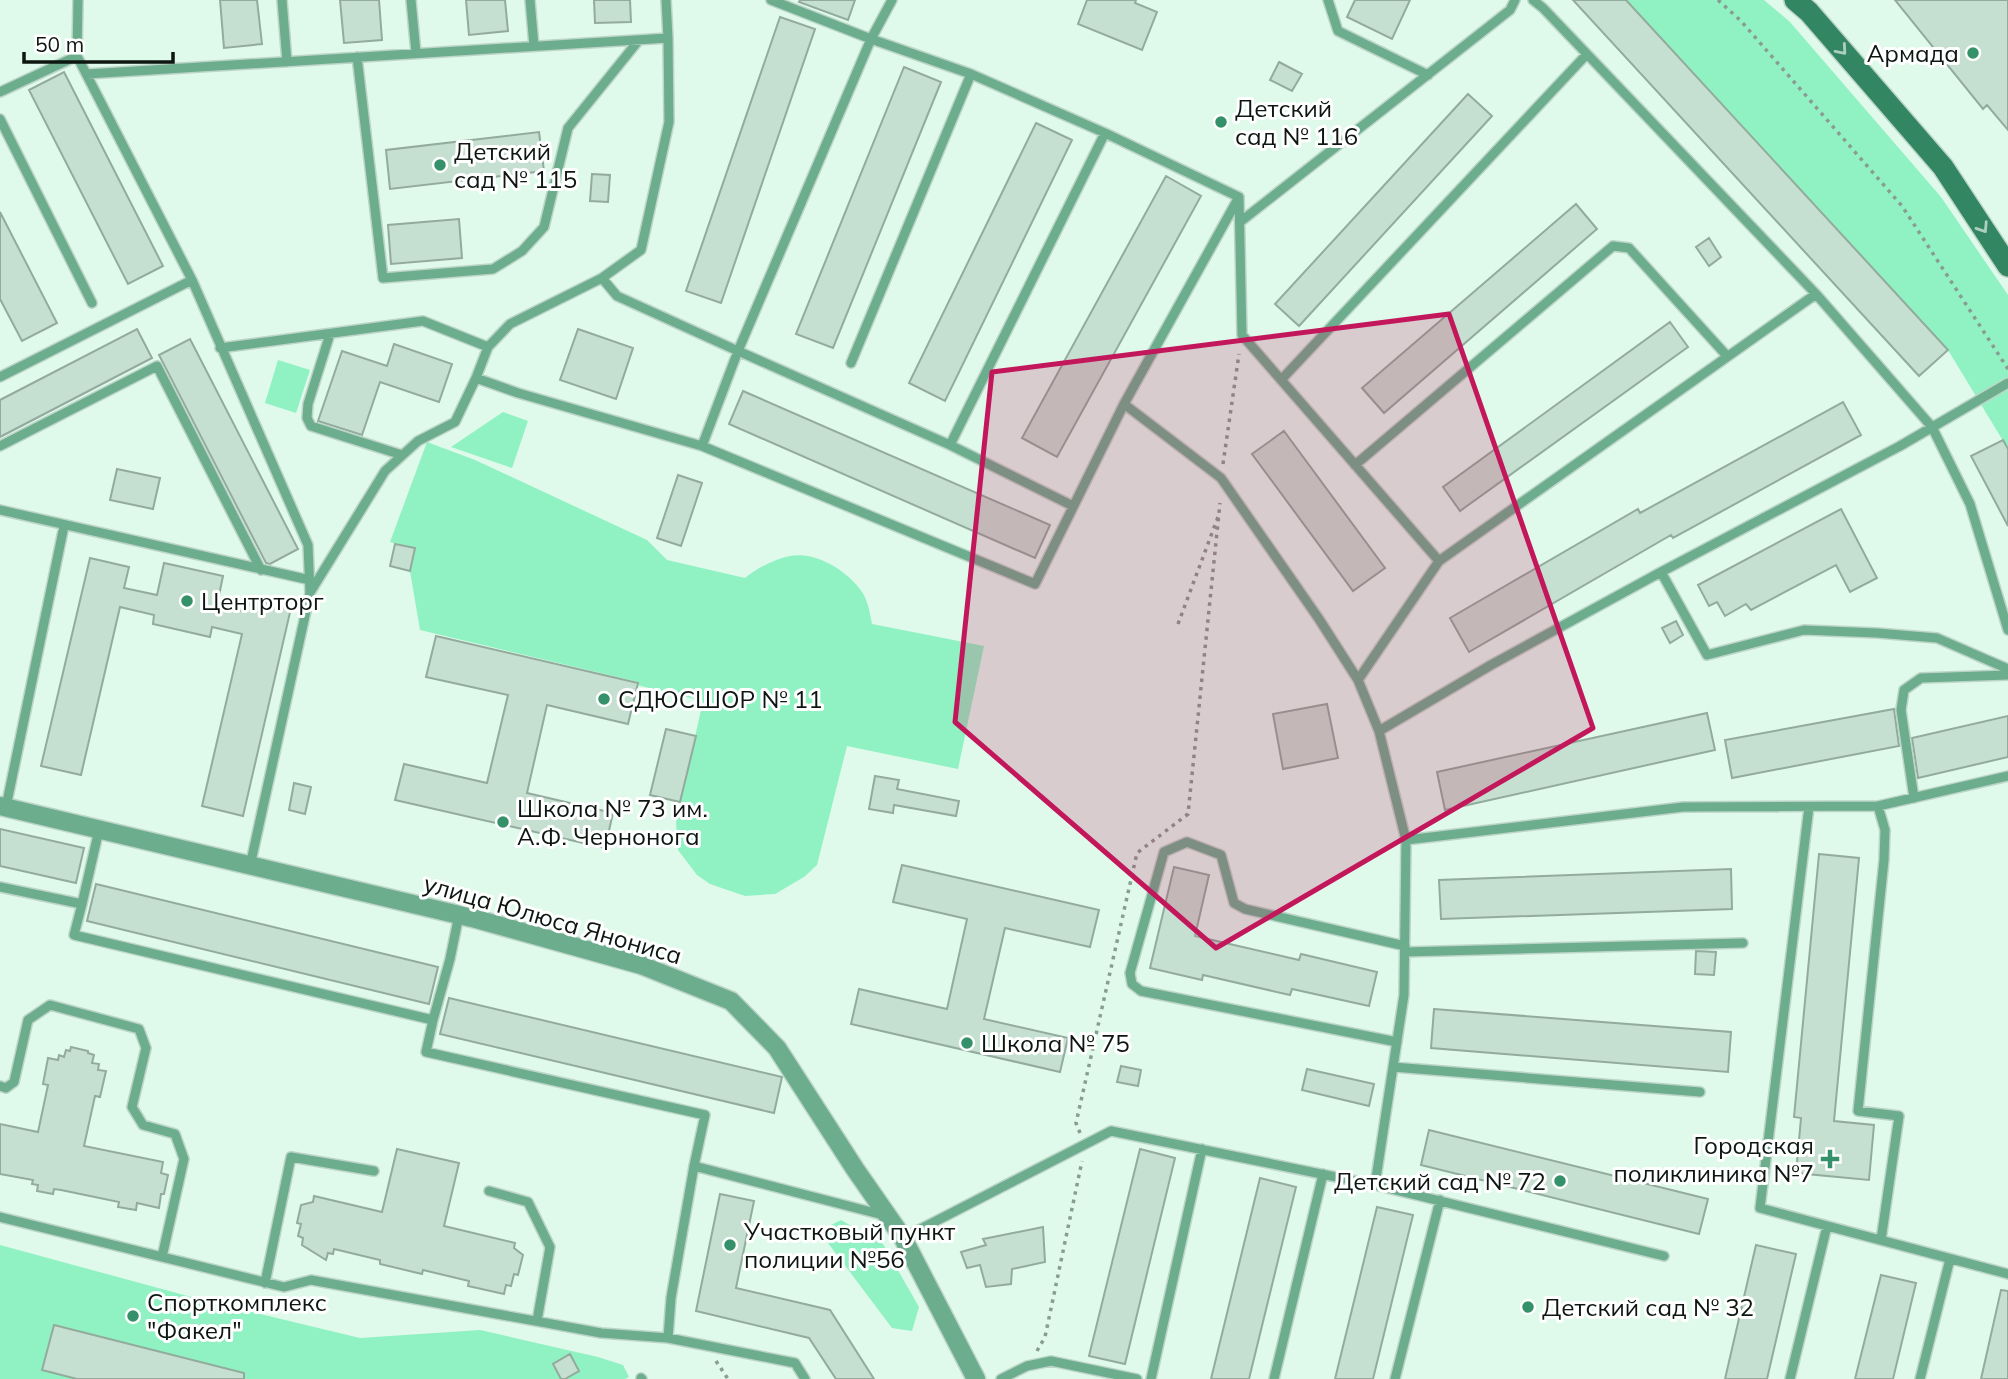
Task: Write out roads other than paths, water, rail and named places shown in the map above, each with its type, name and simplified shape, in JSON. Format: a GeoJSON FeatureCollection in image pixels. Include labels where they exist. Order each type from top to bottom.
{"type":"FeatureCollection","features":[{"type":"Feature","properties":{"kind":"street"},"geometry":{"type":"LineString","coordinates":[[1796,0],[1943,167],[2008,266]]}},
{"type":"Feature","properties":{"kind":"street","name":"улица Юлюса Янониса"},"geometry":{"type":"LineString","coordinates":[[3,806],[459,915],[641,965],[731,1001],[776,1048],[903,1238],[976,1379]]}},
{"type":"Feature","properties":{"kind":"lane"},"geometry":{"type":"LineString","coordinates":[[78,0],[77,56],[192,280],[307,545],[310,593],[250,866]]}},
{"type":"Feature","properties":{"kind":"lane"},"geometry":{"type":"LineString","coordinates":[[282,0],[287,62]]}},
{"type":"Feature","properties":{"kind":"lane"},"geometry":{"type":"LineString","coordinates":[[411,0],[416,53]]}},
{"type":"Feature","properties":{"kind":"lane"},"geometry":{"type":"LineString","coordinates":[[530,0],[534,46]]}},
{"type":"Feature","properties":{"kind":"lane"},"geometry":{"type":"LineString","coordinates":[[310,593],[385,471],[418,441],[455,422],[488,347],[509,324],[602,278],[641,250],[669,122],[666,0]]}},
{"type":"Feature","properties":{"kind":"lane"},"geometry":{"type":"LineString","coordinates":[[771,0],[971,74],[1105,133],[1239,197]]}},
{"type":"Feature","properties":{"kind":"lane"},"geometry":{"type":"LineString","coordinates":[[702,446],[738,352],[871,39],[892,0]]}},
{"type":"Feature","properties":{"kind":"lane"},"geometry":{"type":"LineString","coordinates":[[1328,0],[1338,31],[1428,75]]}},
{"type":"Feature","properties":{"kind":"lane"},"geometry":{"type":"LineString","coordinates":[[1240,222],[1510,10],[1515,0]]}},
{"type":"Feature","properties":{"kind":"lane"},"geometry":{"type":"LineString","coordinates":[[1533,0],[1816,294],[1931,427],[1970,504],[2008,629]]}},
{"type":"Feature","properties":{"kind":"lane"},"geometry":{"type":"LineString","coordinates":[[87,74],[668,38]]}},
{"type":"Feature","properties":{"kind":"lane"},"geometry":{"type":"LineString","coordinates":[[357,57],[383,278],[493,269],[522,251],[544,227],[568,128],[639,40]]}},
{"type":"Feature","properties":{"kind":"lane"},"geometry":{"type":"LineString","coordinates":[[1281,380],[1587,54]]}},
{"type":"Feature","properties":{"kind":"lane"},"geometry":{"type":"LineString","coordinates":[[0,92],[77,56]]}},
{"type":"Feature","properties":{"kind":"lane"},"geometry":{"type":"LineString","coordinates":[[851,363],[971,74]]}},
{"type":"Feature","properties":{"kind":"lane"},"geometry":{"type":"LineString","coordinates":[[0,119],[92,303]]}},
{"type":"Feature","properties":{"kind":"lane"},"geometry":{"type":"LineString","coordinates":[[950,445],[1105,133]]}},
{"type":"Feature","properties":{"kind":"lane"},"geometry":{"type":"LineString","coordinates":[[1239,197],[1242,335],[1439,561]]}},
{"type":"Feature","properties":{"kind":"lane"},"geometry":{"type":"LineString","coordinates":[[476,378],[518,393],[702,446],[1035,584],[1124,404],[1239,197]]}},
{"type":"Feature","properties":{"kind":"lane"},"geometry":{"type":"LineString","coordinates":[[1355,465],[1613,246],[1629,248],[1727,356]]}},
{"type":"Feature","properties":{"kind":"lane"},"geometry":{"type":"LineString","coordinates":[[602,278],[617,296],[950,445],[1073,506]]}},
{"type":"Feature","properties":{"kind":"lane"},"geometry":{"type":"LineString","coordinates":[[0,377],[192,280]]}},
{"type":"Feature","properties":{"kind":"lane"},"geometry":{"type":"LineString","coordinates":[[1358,680],[1439,561],[1816,294]]}},
{"type":"Feature","properties":{"kind":"lane"},"geometry":{"type":"LineString","coordinates":[[220,348],[423,321],[488,347]]}},
{"type":"Feature","properties":{"kind":"lane"},"geometry":{"type":"LineString","coordinates":[[330,334],[308,404],[307,418],[311,426],[402,456]]}},
{"type":"Feature","properties":{"kind":"lane"},"geometry":{"type":"LineString","coordinates":[[0,446],[156,366],[261,570]]}},
{"type":"Feature","properties":{"kind":"lane"},"geometry":{"type":"LineString","coordinates":[[1379,731],[1492,665],[2008,383]]}},
{"type":"Feature","properties":{"kind":"lane"},"geometry":{"type":"LineString","coordinates":[[1124,404],[1221,478],[1320,619],[1358,680],[1379,731],[1406,840],[1404,995],[1375,1185]]}},
{"type":"Feature","properties":{"kind":"lane"},"geometry":{"type":"LineString","coordinates":[[0,510],[310,580]]}},
{"type":"Feature","properties":{"kind":"lane"},"geometry":{"type":"LineString","coordinates":[[3,806],[64,526]]}},
{"type":"Feature","properties":{"kind":"lane"},"geometry":{"type":"LineString","coordinates":[[1661,572],[1707,655],[1804,630],[1877,633],[1937,638],[2008,669]]}},
{"type":"Feature","properties":{"kind":"lane"},"geometry":{"type":"LineString","coordinates":[[1914,798],[1902,710],[1904,690],[1921,678],[2008,675]]}},
{"type":"Feature","properties":{"kind":"lane"},"geometry":{"type":"LineString","coordinates":[[1406,840],[1683,807],[1878,806],[2008,776]]}},
{"type":"Feature","properties":{"kind":"lane"},"geometry":{"type":"LineString","coordinates":[[1878,806],[1885,830],[1884,860],[1857,1111],[1899,1116],[1881,1240]]}},
{"type":"Feature","properties":{"kind":"lane"},"geometry":{"type":"LineString","coordinates":[[1809,807],[1760,1208],[2008,1274]]}},
{"type":"Feature","properties":{"kind":"lane"},"geometry":{"type":"LineString","coordinates":[[99,830],[75,935],[433,1020]]}},
{"type":"Feature","properties":{"kind":"lane"},"geometry":{"type":"LineString","coordinates":[[1397,1042],[1141,990],[1132,984],[1130,973],[1164,852],[1187,842],[1221,855],[1234,903],[1245,909],[1405,949],[1743,943]]}},
{"type":"Feature","properties":{"kind":"lane"},"geometry":{"type":"LineString","coordinates":[[0,887],[82,905]]}},
{"type":"Feature","properties":{"kind":"lane"},"geometry":{"type":"LineString","coordinates":[[459,915],[426,1052],[705,1115],[671,1298],[668,1338]]}},
{"type":"Feature","properties":{"kind":"lane"},"geometry":{"type":"LineString","coordinates":[[0,1086],[6,1088],[15,1082],[28,1020],[50,1005],[139,1029],[146,1048],[132,1107],[144,1125],[175,1134],[184,1159],[162,1257]]}},
{"type":"Feature","properties":{"kind":"lane"},"geometry":{"type":"LineString","coordinates":[[1393,1067],[1700,1092]]}},
{"type":"Feature","properties":{"kind":"lane"},"geometry":{"type":"LineString","coordinates":[[903,1238],[1111,1131],[1375,1185],[1664,1256]]}},
{"type":"Feature","properties":{"kind":"lane"},"geometry":{"type":"LineString","coordinates":[[1151,1379],[1202,1149]]}},
{"type":"Feature","properties":{"kind":"lane"},"geometry":{"type":"LineString","coordinates":[[265,1283],[291,1157],[374,1171]]}},
{"type":"Feature","properties":{"kind":"lane"},"geometry":{"type":"LineString","coordinates":[[694,1166],[888,1217]]}},
{"type":"Feature","properties":{"kind":"lane"},"geometry":{"type":"LineString","coordinates":[[1274,1379],[1323,1174]]}},
{"type":"Feature","properties":{"kind":"lane"},"geometry":{"type":"LineString","coordinates":[[489,1191],[528,1202],[550,1247],[537,1321]]}},
{"type":"Feature","properties":{"kind":"lane"},"geometry":{"type":"LineString","coordinates":[[1395,1379],[1440,1200]]}},
{"type":"Feature","properties":{"kind":"lane"},"geometry":{"type":"LineString","coordinates":[[0,1217],[284,1287],[311,1280],[601,1333],[668,1338],[795,1363],[805,1379]]}},
{"type":"Feature","properties":{"kind":"lane"},"geometry":{"type":"LineString","coordinates":[[1790,1379],[1827,1226]]}},
{"type":"Feature","properties":{"kind":"lane"},"geometry":{"type":"LineString","coordinates":[[1920,1379],[1951,1259]]}},
{"type":"Feature","properties":{"kind":"lane"},"geometry":{"type":"LineString","coordinates":[[1001,1379],[1027,1366],[1051,1361],[1137,1379]]}},
{"type":"Feature","properties":{"kind":"place","name":"Армада"},"geometry":{"type":"Point","coordinates":[1973,53]}},
{"type":"Feature","properties":{"kind":"place","name":"Детский сад № 116"},"geometry":{"type":"Point","coordinates":[1221,122]}},
{"type":"Feature","properties":{"kind":"place","name":"Детский сад № 115"},"geometry":{"type":"Point","coordinates":[440,165]}},
{"type":"Feature","properties":{"kind":"place","name":"Центрторг"},"geometry":{"type":"Point","coordinates":[187,601]}},
{"type":"Feature","properties":{"kind":"place","name":"СДЮСШОР № 11"},"geometry":{"type":"Point","coordinates":[604,699]}},
{"type":"Feature","properties":{"kind":"place","name":"Школа № 73 им. А.Ф. Чернонога"},"geometry":{"type":"Point","coordinates":[503,822]}},
{"type":"Feature","properties":{"kind":"place","name":"Школа № 75"},"geometry":{"type":"Point","coordinates":[967,1043]}},
{"type":"Feature","properties":{"kind":"place","name":"Городская поликлиника №7"},"geometry":{"type":"Point","coordinates":[1830,1159]}},
{"type":"Feature","properties":{"kind":"place","name":"Детский сад № 72"},"geometry":{"type":"Point","coordinates":[1560,1181]}},
{"type":"Feature","properties":{"kind":"place","name":"Участковый пункт полиции №56"},"geometry":{"type":"Point","coordinates":[730,1245]}},
{"type":"Feature","properties":{"kind":"place","name":"Детский сад № 32"},"geometry":{"type":"Point","coordinates":[1528,1307]}},
{"type":"Feature","properties":{"kind":"place","name":"Спорткомплекс \"Факел\""},"geometry":{"type":"Point","coordinates":[133,1316]}}]}
